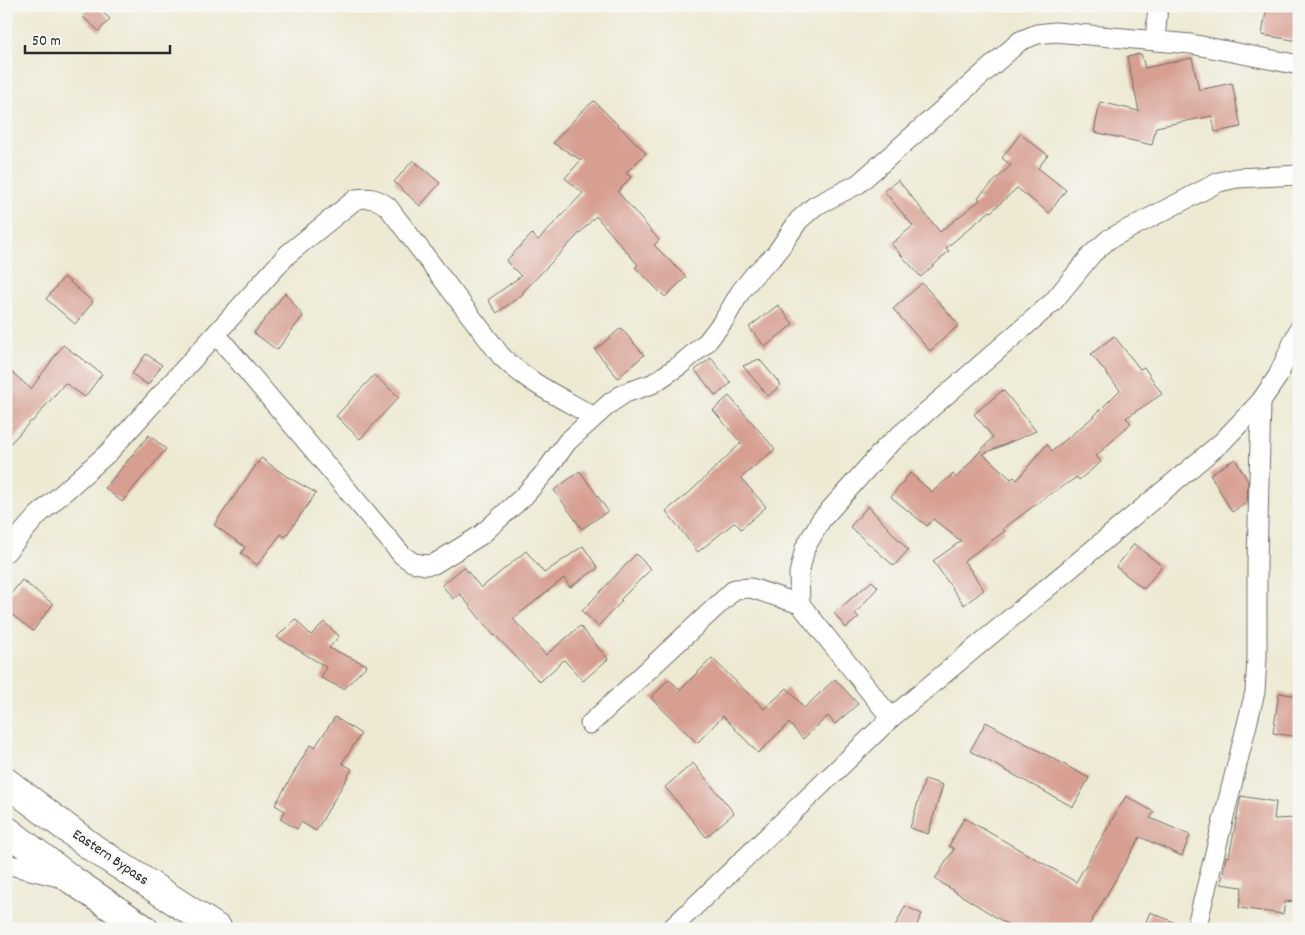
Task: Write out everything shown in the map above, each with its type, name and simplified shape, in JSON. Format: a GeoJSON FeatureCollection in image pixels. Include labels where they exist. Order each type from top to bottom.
{"type":"FeatureCollection","features":[{"type":"Feature","properties":{"kind":"main road","name":"Eastern Bypass"},"geometry":{"type":"LineString","coordinates":[[6,782],[93,848],[218,929]]}},
{"type":"Feature","properties":{"kind":"main road"},"geometry":{"type":"LineString","coordinates":[[6,830],[72,880],[144,929]]}},
{"type":"Feature","properties":{"kind":"street"},"geometry":{"type":"LineString","coordinates":[[1155,41],[1158,6]]}},
{"type":"Feature","properties":{"kind":"street"},"geometry":{"type":"LineString","coordinates":[[216,334],[402,556],[412,562],[424,565],[434,564],[481,535],[524,496],[546,471],[567,442],[610,403],[625,393],[652,384],[680,365],[707,342],[724,320],[741,291],[754,275],[775,255],[799,220],[815,206],[858,184],[1020,41],[1037,34],[1055,32],[1191,44],[1299,65]]}},
{"type":"Feature","properties":{"kind":"street"},"geometry":{"type":"LineString","coordinates":[[800,604],[799,574],[805,548],[821,520],[885,448],[1053,302],[1092,254],[1109,239],[1219,182],[1238,178],[1299,175]]}},
{"type":"Feature","properties":{"kind":"street"},"geometry":{"type":"LineString","coordinates":[[6,552],[38,516],[110,452],[288,254],[356,199],[369,197],[380,201],[388,207],[501,356],[515,370],[532,382],[594,417]]}},
{"type":"Feature","properties":{"kind":"street"},"geometry":{"type":"LineString","coordinates":[[672,929],[891,718],[1222,442],[1261,401],[1278,376],[1299,329]]}},
{"type":"Feature","properties":{"kind":"street"},"geometry":{"type":"LineString","coordinates":[[1196,929],[1254,692],[1257,658],[1261,401]]}},
{"type":"Feature","properties":{"kind":"street"},"geometry":{"type":"LineString","coordinates":[[590,724],[735,590],[750,588],[800,604],[891,718]]}},
{"type":"Feature","properties":{"kind":"street"},"geometry":{"type":"LineString","coordinates":[[6,864],[72,880]]}},
{"type":"Feature","properties":{"kind":"building"},"geometry":{"type":"Polygon","coordinates":[[[93,6],[96,6],[110,19],[99,31],[83,17],[93,6]]]}},
{"type":"Feature","properties":{"kind":"building"},"geometry":{"type":"Polygon","coordinates":[[[1267,6],[1299,6],[1299,41],[1262,35],[1267,6]]]}},
{"type":"Feature","properties":{"kind":"building"},"geometry":{"type":"Polygon","coordinates":[[[1141,54],[1145,68],[1192,58],[1199,90],[1232,83],[1241,127],[1215,132],[1212,116],[1156,127],[1152,145],[1094,132],[1100,102],[1139,111],[1127,57],[1141,54]]]}},
{"type":"Feature","properties":{"kind":"building"},"geometry":{"type":"Polygon","coordinates":[[[594,101],[646,153],[626,173],[631,177],[618,192],[659,240],[654,245],[686,277],[665,297],[635,267],[638,265],[596,216],[523,294],[497,313],[488,300],[521,276],[506,261],[532,234],[538,240],[583,193],[565,178],[581,160],[553,143],[582,111],[594,101]]]}},
{"type":"Feature","properties":{"kind":"building"},"geometry":{"type":"Polygon","coordinates":[[[1020,134],[1048,155],[1038,168],[1066,190],[1049,213],[1017,188],[991,212],[946,248],[949,251],[921,277],[891,244],[913,226],[884,191],[898,180],[940,232],[980,200],[978,197],[1011,165],[1002,158],[1020,134]]]}},
{"type":"Feature","properties":{"kind":"building"},"geometry":{"type":"Polygon","coordinates":[[[413,160],[440,183],[420,206],[394,182],[413,160]]]}},
{"type":"Feature","properties":{"kind":"building"},"geometry":{"type":"Polygon","coordinates":[[[64,277],[93,302],[75,324],[46,299],[64,277]]]}},
{"type":"Feature","properties":{"kind":"building"},"geometry":{"type":"Polygon","coordinates":[[[922,283],[959,325],[930,351],[893,309],[922,283]]]}},
{"type":"Feature","properties":{"kind":"building"},"geometry":{"type":"Polygon","coordinates":[[[285,293],[303,316],[277,350],[254,333],[285,293]]]}},
{"type":"Feature","properties":{"kind":"building"},"geometry":{"type":"Polygon","coordinates":[[[778,305],[793,324],[765,347],[749,327],[778,305]]]}},
{"type":"Feature","properties":{"kind":"building"},"geometry":{"type":"Polygon","coordinates":[[[621,328],[644,355],[618,378],[595,350],[621,328]]]}},
{"type":"Feature","properties":{"kind":"building"},"geometry":{"type":"Polygon","coordinates":[[[1114,336],[1140,369],[1144,367],[1162,394],[1126,418],[1131,423],[1096,456],[1101,462],[1079,480],[1077,477],[1043,499],[1003,529],[1005,531],[964,561],[984,590],[964,605],[933,561],[961,541],[933,519],[927,526],[891,497],[910,473],[932,492],[953,474],[956,478],[993,437],[974,414],[1003,390],[1036,431],[983,454],[1011,479],[1014,477],[1017,480],[1047,444],[1052,451],[1093,417],[1120,390],[1091,354],[1114,336]]]}},
{"type":"Feature","properties":{"kind":"building"},"geometry":{"type":"Polygon","coordinates":[[[63,345],[102,374],[85,397],[65,383],[32,422],[6,448],[6,367],[31,389],[63,345]]]}},
{"type":"Feature","properties":{"kind":"building"},"geometry":{"type":"Polygon","coordinates":[[[146,354],[162,365],[148,385],[132,374],[146,354]]]}},
{"type":"Feature","properties":{"kind":"building"},"geometry":{"type":"Polygon","coordinates":[[[711,358],[731,383],[716,396],[695,370],[711,358]]]}},
{"type":"Feature","properties":{"kind":"building"},"geometry":{"type":"Polygon","coordinates":[[[759,359],[781,385],[768,396],[743,366],[759,359]]]}},
{"type":"Feature","properties":{"kind":"building"},"geometry":{"type":"Polygon","coordinates":[[[374,375],[399,397],[360,439],[336,416],[374,375]]]}},
{"type":"Feature","properties":{"kind":"building"},"geometry":{"type":"Polygon","coordinates":[[[729,396],[775,449],[741,478],[766,507],[741,529],[735,522],[698,552],[666,511],[691,491],[741,443],[713,410],[729,396]]]}},
{"type":"Feature","properties":{"kind":"building"},"geometry":{"type":"Polygon","coordinates":[[[149,435],[166,449],[122,502],[105,488],[149,435]]]}},
{"type":"Feature","properties":{"kind":"building"},"geometry":{"type":"Polygon","coordinates":[[[261,458],[286,476],[316,493],[285,537],[281,534],[257,565],[241,553],[245,547],[214,525],[261,458]]]}},
{"type":"Feature","properties":{"kind":"building"},"geometry":{"type":"Polygon","coordinates":[[[1235,459],[1248,481],[1247,502],[1232,512],[1210,474],[1235,459]]]}},
{"type":"Feature","properties":{"kind":"building"},"geometry":{"type":"Polygon","coordinates":[[[580,471],[608,511],[582,529],[554,490],[580,471]]]}},
{"type":"Feature","properties":{"kind":"building"},"geometry":{"type":"Polygon","coordinates":[[[868,506],[908,550],[894,566],[850,527],[868,506]]]}},
{"type":"Feature","properties":{"kind":"building"},"geometry":{"type":"Polygon","coordinates":[[[1134,544],[1162,566],[1144,589],[1116,567],[1134,544]]]}},
{"type":"Feature","properties":{"kind":"building"},"geometry":{"type":"Polygon","coordinates":[[[583,546],[598,568],[570,587],[564,578],[513,619],[546,655],[580,626],[608,659],[583,681],[564,660],[540,682],[494,636],[460,594],[453,599],[442,585],[464,567],[481,588],[526,551],[544,573],[583,546]]]}},
{"type":"Feature","properties":{"kind":"building"},"geometry":{"type":"Polygon","coordinates":[[[636,554],[651,569],[620,600],[622,601],[598,626],[582,611],[636,554]]]}},
{"type":"Feature","properties":{"kind":"building"},"geometry":{"type":"Polygon","coordinates":[[[22,580],[53,604],[33,631],[6,610],[6,600],[22,580]]]}},
{"type":"Feature","properties":{"kind":"building"},"geometry":{"type":"Polygon","coordinates":[[[872,581],[878,587],[855,614],[859,617],[846,628],[834,613],[872,581]]]}},
{"type":"Feature","properties":{"kind":"building"},"geometry":{"type":"Polygon","coordinates":[[[295,619],[311,635],[324,622],[339,636],[329,648],[367,665],[344,689],[321,678],[326,667],[277,637],[295,619]]]}},
{"type":"Feature","properties":{"kind":"building"},"geometry":{"type":"Polygon","coordinates":[[[712,658],[764,709],[787,688],[804,708],[835,679],[858,704],[835,724],[828,716],[803,739],[789,723],[758,753],[723,716],[697,743],[651,698],[669,679],[680,690],[712,658]]]}},
{"type":"Feature","properties":{"kind":"building"},"geometry":{"type":"Polygon","coordinates":[[[1279,693],[1299,696],[1299,737],[1273,733],[1279,693]]]}},
{"type":"Feature","properties":{"kind":"building"},"geometry":{"type":"Polygon","coordinates":[[[335,717],[361,734],[342,763],[352,769],[316,831],[301,822],[297,829],[280,819],[285,811],[275,805],[310,745],[315,747],[335,717]]]}},
{"type":"Feature","properties":{"kind":"building"},"geometry":{"type":"Polygon","coordinates":[[[986,722],[1089,778],[1073,807],[970,751],[986,722]]]}},
{"type":"Feature","properties":{"kind":"building"},"geometry":{"type":"Polygon","coordinates":[[[693,763],[734,813],[706,837],[665,787],[693,763]]]}},
{"type":"Feature","properties":{"kind":"building"},"geometry":{"type":"Polygon","coordinates":[[[925,779],[943,785],[928,834],[910,828],[925,779]]]}},
{"type":"Feature","properties":{"kind":"building"},"geometry":{"type":"Polygon","coordinates":[[[1126,796],[1154,812],[1150,818],[1190,835],[1182,856],[1140,837],[1087,929],[1015,929],[935,879],[954,849],[949,846],[964,818],[1076,882],[1126,796]]]}},
{"type":"Feature","properties":{"kind":"building"},"geometry":{"type":"Polygon","coordinates":[[[1241,796],[1276,802],[1274,819],[1299,818],[1299,900],[1285,902],[1283,914],[1239,908],[1242,887],[1221,884],[1226,856],[1229,857],[1241,796]]]}},
{"type":"Feature","properties":{"kind":"building"},"geometry":{"type":"Polygon","coordinates":[[[905,906],[922,914],[915,929],[894,929],[905,906]]]}},
{"type":"Feature","properties":{"kind":"building"},"geometry":{"type":"Polygon","coordinates":[[[1150,912],[1185,927],[1185,929],[1143,929],[1150,912]]]}}]}
